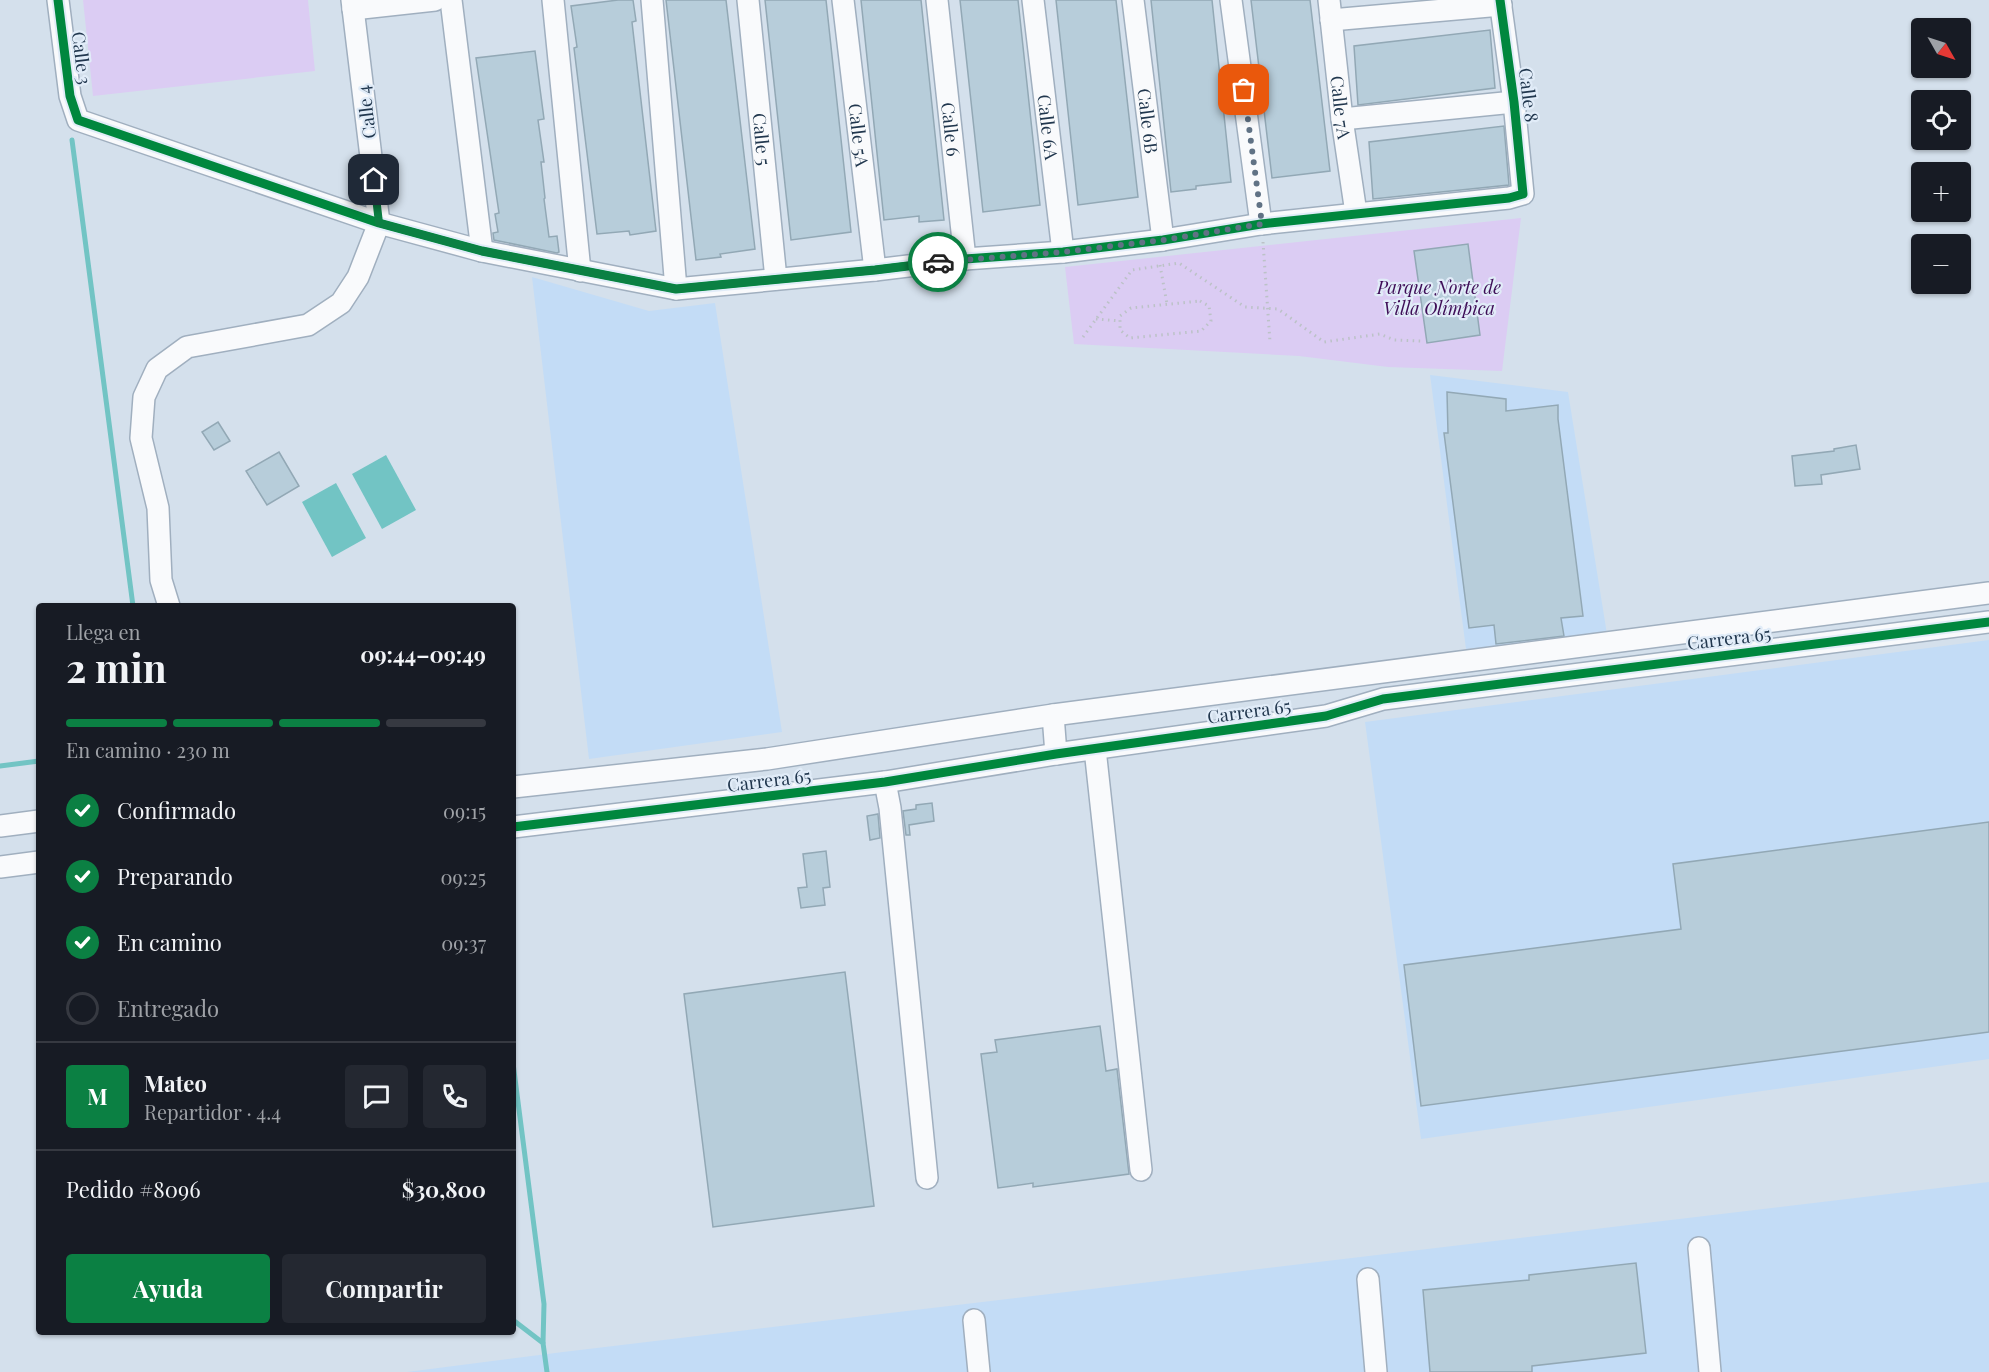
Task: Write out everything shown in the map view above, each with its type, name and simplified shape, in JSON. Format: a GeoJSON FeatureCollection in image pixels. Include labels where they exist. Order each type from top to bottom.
{"type":"FeatureCollection","features":[{"type":"Feature","properties":{"kind":"street","name":"Calle 3"},"geometry":{"type":"LineString","coordinates":[[58,0],[70,96],[78,120],[379,223]]}},
{"type":"Feature","properties":{"kind":"street"},"geometry":{"type":"LineString","coordinates":[[353,4],[435,0]]}},
{"type":"Feature","properties":{"kind":"street"},"geometry":{"type":"LineString","coordinates":[[452,0],[482,251]]}},
{"type":"Feature","properties":{"kind":"street"},"geometry":{"type":"LineString","coordinates":[[553,0],[580,272]]}},
{"type":"Feature","properties":{"kind":"street"},"geometry":{"type":"LineString","coordinates":[[652,0],[676,289]]}},
{"type":"Feature","properties":{"kind":"street","name":"Calle 5"},"geometry":{"type":"LineString","coordinates":[[748,0],[776,279]]}},
{"type":"Feature","properties":{"kind":"street","name":"Calle 5A"},"geometry":{"type":"LineString","coordinates":[[843,0],[875,270]]}},
{"type":"Feature","properties":{"kind":"street","name":"Calle 6"},"geometry":{"type":"LineString","coordinates":[[938,0],[965,259]]}},
{"type":"Feature","properties":{"kind":"street","name":"Calle 6A"},"geometry":{"type":"LineString","coordinates":[[1034,0],[1063,252]]}},
{"type":"Feature","properties":{"kind":"street","name":"Calle 6B"},"geometry":{"type":"LineString","coordinates":[[1133,0],[1163,240]]}},
{"type":"Feature","properties":{"kind":"street"},"geometry":{"type":"LineString","coordinates":[[1231,0],[1262,224]]}},
{"type":"Feature","properties":{"kind":"street"},"geometry":{"type":"LineString","coordinates":[[1330,10],[1501,2]]}},
{"type":"Feature","properties":{"kind":"street","name":"Calle 8"},"geometry":{"type":"LineString","coordinates":[[1356,213],[1509,198],[1523,194],[1501,2]]}},
{"type":"Feature","properties":{"kind":"street","name":"Calle 4"},"geometry":{"type":"LineString","coordinates":[[353,4],[379,223]]}},
{"type":"Feature","properties":{"kind":"street","name":"Calle 7A"},"geometry":{"type":"LineString","coordinates":[[1330,10],[1342,119],[1356,213]]}},
{"type":"Feature","properties":{"kind":"street"},"geometry":{"type":"LineString","coordinates":[[1342,119],[1514,102]]}},
{"type":"Feature","properties":{"kind":"street"},"geometry":{"type":"LineString","coordinates":[[168,603],[160,580],[158,508],[141,438],[144,398],[157,369],[188,347],[308,325],[341,303],[358,277],[379,223],[482,251],[676,289],[965,259],[1063,252],[1356,213]]}},
{"type":"Feature","properties":{"kind":"street","name":"Carrera 65"},"geometry":{"type":"LineString","coordinates":[[516,787],[767,759],[1053,715],[1989,593]]}},
{"type":"Feature","properties":{"kind":"street","name":"Carrera 65"},"geometry":{"type":"LineString","coordinates":[[516,827],[885,782],[1056,754],[1326,716],[1383,699],[1989,622]]}},
{"type":"Feature","properties":{"kind":"street"},"geometry":{"type":"LineString","coordinates":[[1053,715],[1056,754]]}},
{"type":"Feature","properties":{"kind":"street"},"geometry":{"type":"LineString","coordinates":[[1095,749],[1142,1170]]}},
{"type":"Feature","properties":{"kind":"street"},"geometry":{"type":"LineString","coordinates":[[885,782],[890,808],[927,1178]]}},
{"type":"Feature","properties":{"kind":"street"},"geometry":{"type":"LineString","coordinates":[[0,826],[36,821]]}},
{"type":"Feature","properties":{"kind":"street"},"geometry":{"type":"LineString","coordinates":[[0,867],[36,862]]}},
{"type":"Feature","properties":{"kind":"street"},"geometry":{"type":"LineString","coordinates":[[1699,1248],[1710,1372]]}},
{"type":"Feature","properties":{"kind":"street"},"geometry":{"type":"LineString","coordinates":[[1368,1279],[1376,1372]]}},
{"type":"Feature","properties":{"kind":"street"},"geometry":{"type":"LineString","coordinates":[[974,1320],[979,1372]]}},
{"type":"Feature","properties":{"kind":"path"},"geometry":{"type":"LineString","coordinates":[[1262,224],[1270,342]]}},
{"type":"Feature","properties":{"kind":"path"},"geometry":{"type":"LineString","coordinates":[[1083,337],[1132,270],[1179,263],[1245,307],[1278,309],[1324,342],[1380,334],[1394,339],[1421,341]]}},
{"type":"Feature","properties":{"kind":"path"},"geometry":{"type":"LineString","coordinates":[[1160,265],[1167,304]]}},
{"type":"Feature","properties":{"kind":"path"},"geometry":{"type":"LineString","coordinates":[[1200,301],[1209,306],[1211,321],[1201,331],[1130,338],[1120,330],[1120,321],[1120,316],[1131,308],[1200,301]]}},
{"type":"Feature","properties":{"kind":"path"},"geometry":{"type":"LineString","coordinates":[[1096,319],[1120,321]]}},
{"type":"Feature","properties":{"kind":"shaded area"},"geometry":{"type":"Polygon","coordinates":[[[532,277],[649,311],[715,303],[782,732],[589,759],[532,277]]]}},
{"type":"Feature","properties":{"kind":"shaded area"},"geometry":{"type":"Polygon","coordinates":[[[1430,375],[1568,392],[1607,634],[1466,649],[1430,375]]]}},
{"type":"Feature","properties":{"kind":"shaded area"},"geometry":{"type":"Polygon","coordinates":[[[386,455],[416,510],[382,529],[352,474],[386,455]]]}},
{"type":"Feature","properties":{"kind":"shaded area"},"geometry":{"type":"Polygon","coordinates":[[[336,483],[366,538],[332,557],[302,502],[336,483]]]}},
{"type":"Feature","properties":{"kind":"shaded area"},"geometry":{"type":"Polygon","coordinates":[[[1989,640],[1989,1059],[1421,1139],[1365,722],[1989,640]]]}},
{"type":"Feature","properties":{"kind":"shaded area"},"geometry":{"type":"Polygon","coordinates":[[[1989,1182],[1989,1372],[407,1372],[563,1352],[1989,1182]]]}},
{"type":"Feature","properties":{"kind":"green space"},"geometry":{"type":"Polygon","coordinates":[[[83,0],[308,0],[315,71],[93,96],[83,0]]]}},
{"type":"Feature","properties":{"kind":"green space","name":"Parque Norte de Villa Olímpica"},"geometry":{"type":"Polygon","coordinates":[[[1521,218],[1502,371],[1388,367],[1299,356],[1074,344],[1065,267],[1521,218]]]}},
{"type":"Feature","properties":{"kind":"building"},"geometry":{"type":"Polygon","coordinates":[[[633,0],[636,21],[632,22],[656,231],[630,235],[629,231],[597,234],[571,6],[633,0]]]}},
{"type":"Feature","properties":{"kind":"building"},"geometry":{"type":"Polygon","coordinates":[[[666,0],[726,0],[755,249],[696,260],[666,0]]]}},
{"type":"Feature","properties":{"kind":"building"},"geometry":{"type":"Polygon","coordinates":[[[765,0],[826,0],[851,232],[791,240],[765,0]]]}},
{"type":"Feature","properties":{"kind":"building"},"geometry":{"type":"Polygon","coordinates":[[[861,0],[921,0],[944,220],[919,222],[919,216],[884,220],[861,0]]]}},
{"type":"Feature","properties":{"kind":"building"},"geometry":{"type":"Polygon","coordinates":[[[960,0],[1018,0],[1040,205],[983,212],[960,0]]]}},
{"type":"Feature","properties":{"kind":"building"},"geometry":{"type":"Polygon","coordinates":[[[1056,0],[1116,0],[1138,197],[1078,205],[1056,0]]]}},
{"type":"Feature","properties":{"kind":"building"},"geometry":{"type":"Polygon","coordinates":[[[1151,0],[1212,0],[1231,182],[1196,186],[1196,189],[1171,192],[1151,0]]]}},
{"type":"Feature","properties":{"kind":"building"},"geometry":{"type":"Polygon","coordinates":[[[1251,0],[1310,0],[1330,171],[1272,178],[1251,0]]]}},
{"type":"Feature","properties":{"kind":"building"},"geometry":{"type":"Polygon","coordinates":[[[1490,30],[1495,88],[1358,105],[1354,46],[1490,30]]]}},
{"type":"Feature","properties":{"kind":"building"},"geometry":{"type":"Polygon","coordinates":[[[535,51],[544,119],[538,120],[544,162],[541,162],[544,199],[549,237],[557,236],[559,252],[557,253],[494,240],[493,233],[498,232],[495,214],[499,213],[476,58],[535,51]]]}},
{"type":"Feature","properties":{"kind":"building"},"geometry":{"type":"Polygon","coordinates":[[[1504,126],[1509,185],[1373,199],[1369,142],[1504,126]]]}},
{"type":"Feature","properties":{"kind":"building"},"geometry":{"type":"Polygon","coordinates":[[[1468,244],[1480,335],[1427,343],[1414,251],[1468,244]]]}},
{"type":"Feature","properties":{"kind":"building"},"geometry":{"type":"Polygon","coordinates":[[[1447,392],[1506,399],[1506,411],[1558,405],[1583,616],[1561,618],[1564,636],[1496,644],[1494,625],[1469,628],[1444,433],[1448,433],[1447,392]]]}},
{"type":"Feature","properties":{"kind":"building"},"geometry":{"type":"Polygon","coordinates":[[[218,422],[230,441],[214,450],[202,432],[218,422]]]}},
{"type":"Feature","properties":{"kind":"building"},"geometry":{"type":"Polygon","coordinates":[[[1856,445],[1860,469],[1821,475],[1822,484],[1795,486],[1792,456],[1834,451],[1834,449],[1856,445]]]}},
{"type":"Feature","properties":{"kind":"building"},"geometry":{"type":"Polygon","coordinates":[[[279,452],[299,486],[267,505],[246,471],[279,452]]]}},
{"type":"Feature","properties":{"kind":"building"},"geometry":{"type":"Polygon","coordinates":[[[932,803],[934,821],[909,825],[910,835],[906,835],[903,811],[916,809],[916,805],[932,803]]]}},
{"type":"Feature","properties":{"kind":"building"},"geometry":{"type":"Polygon","coordinates":[[[878,814],[880,838],[870,840],[867,816],[878,814]]]}},
{"type":"Feature","properties":{"kind":"building"},"geometry":{"type":"Polygon","coordinates":[[[1989,822],[1989,1032],[1421,1106],[1404,965],[1681,929],[1673,864],[1989,822]]]}},
{"type":"Feature","properties":{"kind":"building"},"geometry":{"type":"Polygon","coordinates":[[[826,851],[830,887],[823,888],[825,905],[801,908],[798,888],[807,887],[803,854],[826,851]]]}},
{"type":"Feature","properties":{"kind":"building"},"geometry":{"type":"Polygon","coordinates":[[[845,972],[874,1206],[713,1227],[684,994],[845,972]]]}},
{"type":"Feature","properties":{"kind":"building"},"geometry":{"type":"Polygon","coordinates":[[[1100,1026],[1106,1071],[1117,1069],[1129,1174],[1033,1187],[1033,1183],[998,1188],[981,1054],[997,1052],[995,1040],[1100,1026]]]}},
{"type":"Feature","properties":{"kind":"building"},"geometry":{"type":"Polygon","coordinates":[[[1636,1263],[1646,1353],[1532,1366],[1532,1372],[1430,1372],[1423,1290],[1529,1280],[1529,1275],[1636,1263]]]}},
{"type":"Feature","properties":{"kind":"waterway"},"geometry":{"type":"LineString","coordinates":[[72,140],[133,603]]}},
{"type":"Feature","properties":{"kind":"waterway"},"geometry":{"type":"LineString","coordinates":[[0,766],[36,761]]}},
{"type":"Feature","properties":{"kind":"waterway"},"geometry":{"type":"LineString","coordinates":[[516,1086],[544,1304],[543,1343]]}},
{"type":"Feature","properties":{"kind":"waterway"},"geometry":{"type":"LineString","coordinates":[[516,1322],[543,1343],[547,1372]]}},
{"type":"Feature","properties":{"kind":"cycle path"},"geometry":{"type":"LineString","coordinates":[[58,0],[70,96],[78,120],[379,223],[482,251],[676,289],[965,259],[1063,252],[1163,240],[1261,224],[1509,198],[1523,194],[1514,102],[1500,0]]}},
{"type":"Feature","properties":{"kind":"cycle path"},"geometry":{"type":"LineString","coordinates":[[516,827],[885,782],[1056,754],[1326,716],[1383,699],[1989,622]]}},
{"type":"Feature","properties":{"kind":"way so far"},"geometry":{"type":"LineString","coordinates":[[938,262],[1063,252],[1163,240],[1262,224],[1244,90]]}},
{"type":"Feature","properties":{"kind":"route"},"geometry":{"type":"LineString","coordinates":[[374,180],[379,223],[482,251],[676,289],[938,262]]}}]}
